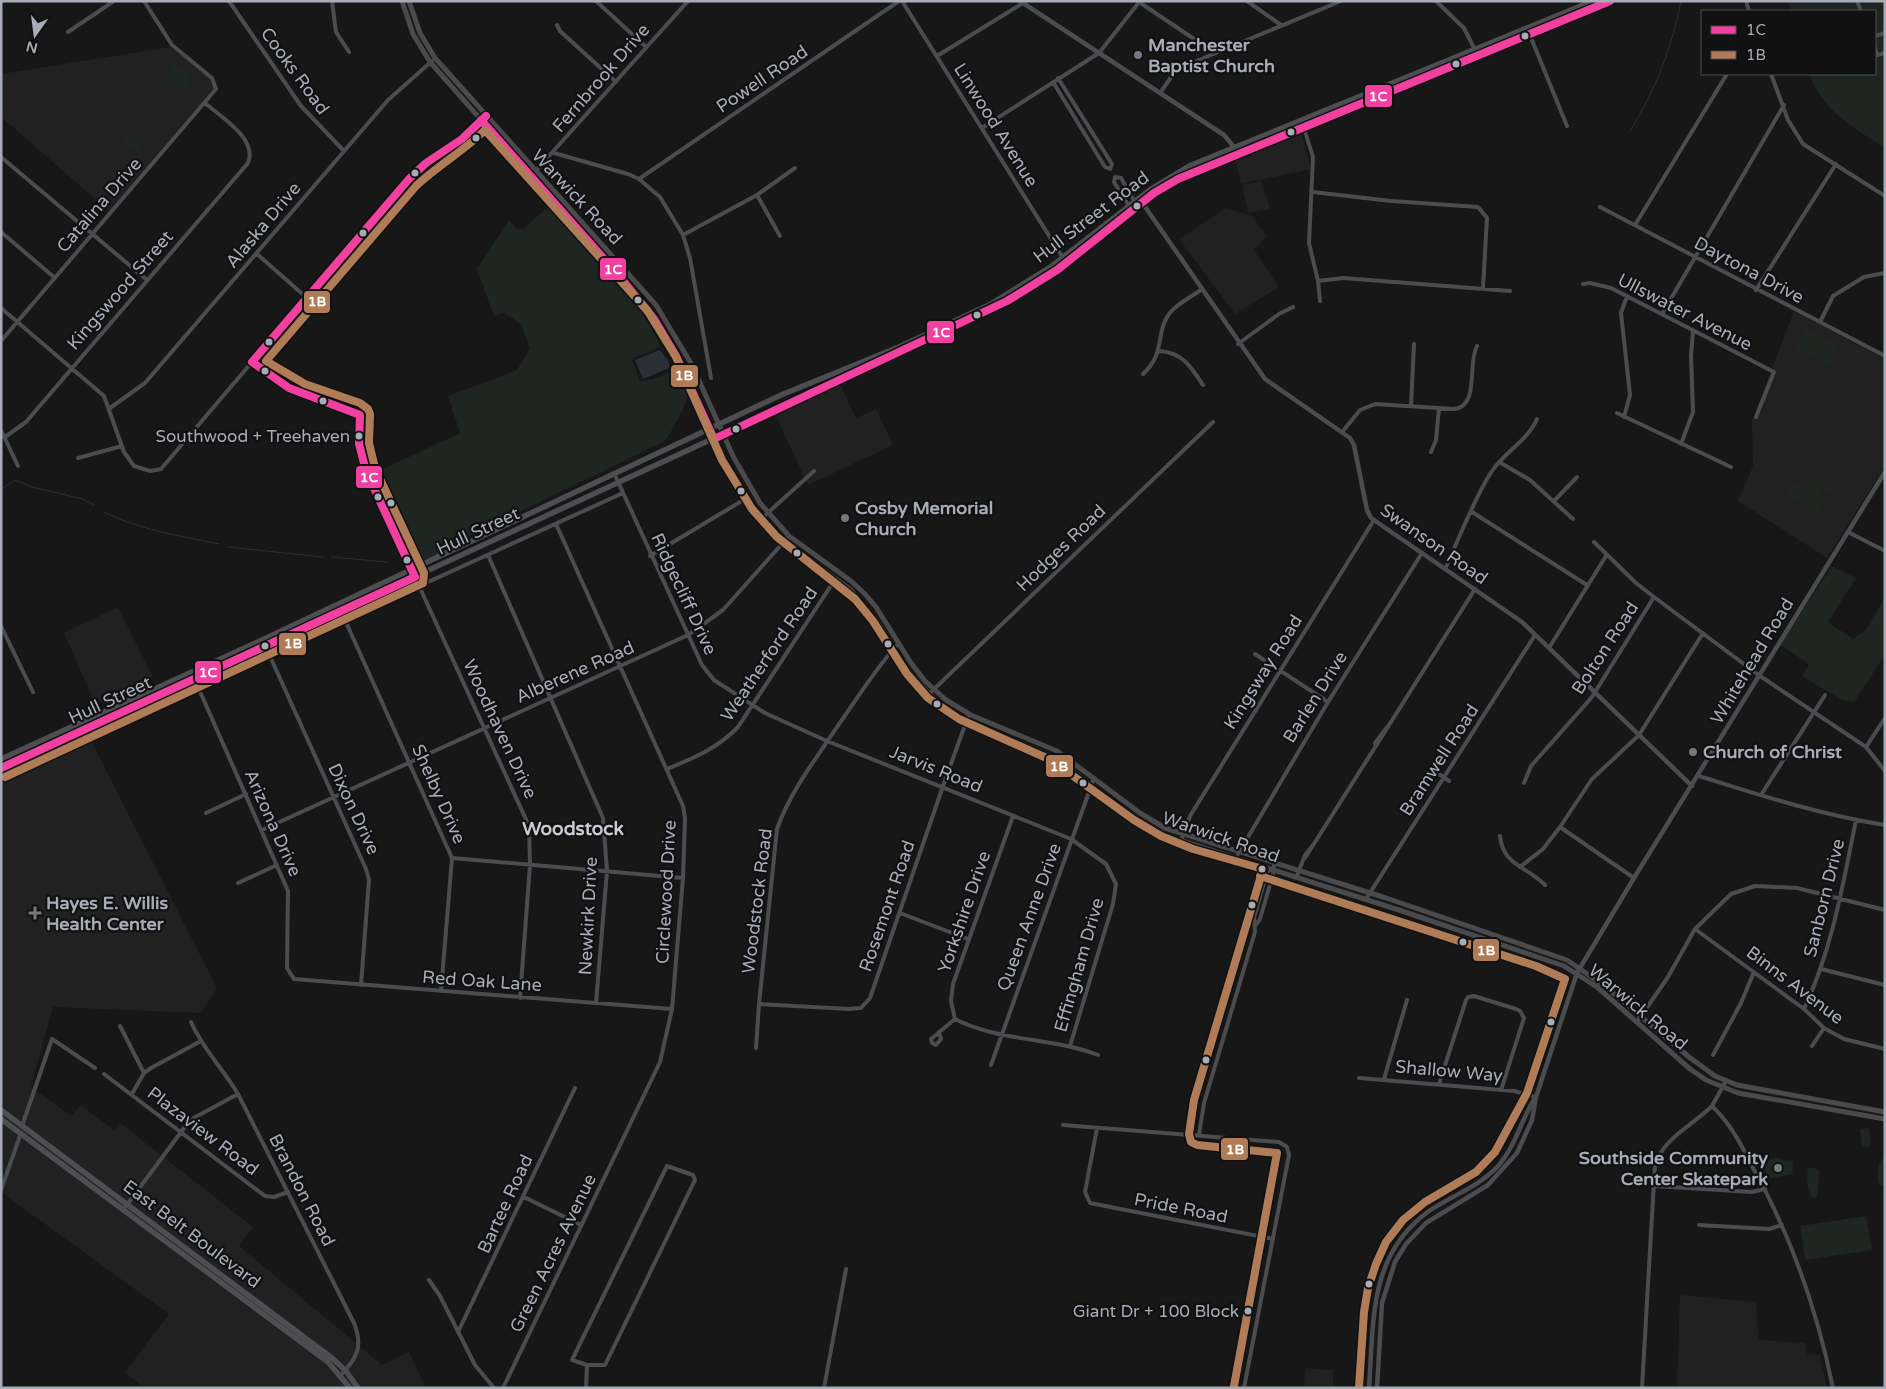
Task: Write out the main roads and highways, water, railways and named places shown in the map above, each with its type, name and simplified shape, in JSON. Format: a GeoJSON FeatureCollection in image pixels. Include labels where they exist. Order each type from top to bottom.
{"type":"FeatureCollection","features":[{"type":"Feature","properties":{"kind":"main road","name":"Warwick Road"},"geometry":{"type":"LineString","coordinates":[[402,1],[413,34],[430,62],[656,306],[692,365],[742,475],[768,513],[789,536],[851,581],[865,594],[876,607],[915,670],[934,689],[970,714],[1045,745],[1094,778],[1146,817],[1183,834],[1370,892],[1541,949],[1581,967],[1689,1057],[1726,1081],[1737,1085],[1885,1112]]}},
{"type":"Feature","properties":{"kind":"main road","name":"Warwick Road"},"geometry":{"type":"LineString","coordinates":[[410,1],[420,33],[435,58],[483,118]]}},
{"type":"Feature","properties":{"kind":"main road","name":"Hull Street Road"},"geometry":{"type":"LineString","coordinates":[[1528,32],[1592,1]]}},
{"type":"Feature","properties":{"kind":"main road","name":"Hull Street Road"},"geometry":{"type":"LineString","coordinates":[[723,434],[983,314],[1027,289],[1136,204],[1178,179],[1238,150],[1528,32],[1611,1]]}},
{"type":"Feature","properties":{"kind":"main road","name":"Warwick Road"},"geometry":{"type":"LineString","coordinates":[[533,174],[620,277],[660,328],[690,384],[714,439],[745,499],[761,519],[784,542],[838,580],[871,612],[905,668],[928,694],[948,710],[967,721],[1041,751],[1067,766],[1142,822],[1181,841],[1297,876],[1540,957],[1577,973],[1637,1022],[1690,1069],[1722,1088],[1738,1093],[1885,1119]]}},
{"type":"Feature","properties":{"kind":"main road","name":"Hull Street Road"},"geometry":{"type":"LineString","coordinates":[[614,473],[719,424],[965,317],[1017,290],[1064,261]]}},
{"type":"Feature","properties":{"kind":"main road","name":"Hull Street"},"geometry":{"type":"LineString","coordinates":[[1,768],[723,434]]}},
{"type":"Feature","properties":{"kind":"main road","name":"Hull Street"},"geometry":{"type":"LineString","coordinates":[[1,759],[412,570],[614,473]]}},
{"type":"Feature","properties":{"kind":"main road","name":"East Belt Boulevard"},"geometry":{"type":"LineString","coordinates":[[1,1110],[125,1207]]}},
{"type":"Feature","properties":{"kind":"main road","name":"East Belt Boulevard"},"geometry":{"type":"LineString","coordinates":[[1,1119],[280,1319],[358,1388]]}},
{"type":"Feature","properties":{"kind":"main road","name":"East Belt Boulevard"},"geometry":{"type":"LineString","coordinates":[[343,1373],[350,1388]]}},
{"type":"Feature","properties":{"kind":"waterway"},"geometry":{"type":"LineString","coordinates":[[1630,131],[1655,85],[1668,52],[1681,1]]}},
{"type":"Feature","properties":{"kind":"waterway"},"geometry":{"type":"LineString","coordinates":[[1,490],[13,481],[18,481],[32,487],[83,499],[94,505]]}},
{"type":"Feature","properties":{"kind":"waterway"},"geometry":{"type":"LineString","coordinates":[[104,512],[146,528],[219,544]]}},
{"type":"Feature","properties":{"kind":"waterway"},"geometry":{"type":"LineString","coordinates":[[228,547],[323,557]]}},
{"type":"Feature","properties":{"kind":"waterway"},"geometry":{"type":"LineString","coordinates":[[331,557],[387,562]]}},
{"type":"Feature","properties":{"kind":"place","name":"Manchester Baptist Church"},"geometry":{"type":"Point","coordinates":[1138,55]}},
{"type":"Feature","properties":{"kind":"place","name":"Southwood + Treehaven"},"geometry":{"type":"Point","coordinates":[359,436]}},
{"type":"Feature","properties":{"kind":"place","name":"Cosby Memorial Church"},"geometry":{"type":"Point","coordinates":[845,518]}},
{"type":"Feature","properties":{"kind":"place","name":"Church of Christ"},"geometry":{"type":"Point","coordinates":[1693,752]}},
{"type":"Feature","properties":{"kind":"place","name":"Hayes E. Willis Health Center"},"geometry":{"type":"Point","coordinates":[35,913]}},
{"type":"Feature","properties":{"kind":"place","name":"Southside Community Center Skatepark"},"geometry":{"type":"Point","coordinates":[1778,1168]}},
{"type":"Feature","properties":{"kind":"place","name":"Giant Dr + 100 Block"},"geometry":{"type":"Point","coordinates":[1248,1311]}},
{"type":"Feature","properties":{"kind":"district","name":"Woodstock"},"geometry":{"type":"Point","coordinates":[573,829]}}]}
